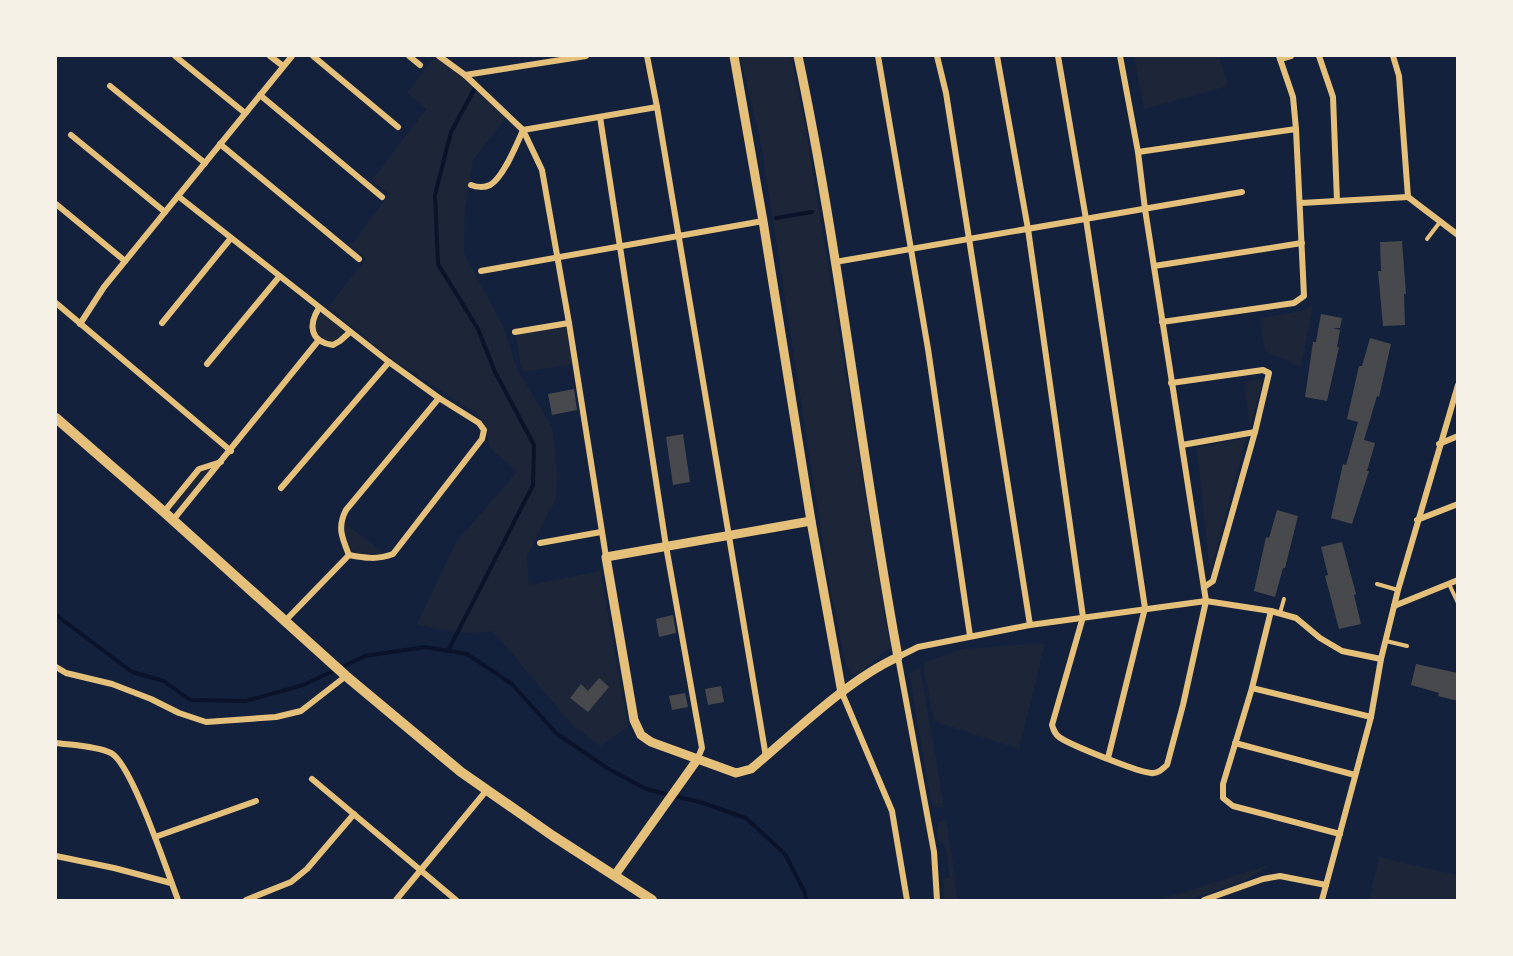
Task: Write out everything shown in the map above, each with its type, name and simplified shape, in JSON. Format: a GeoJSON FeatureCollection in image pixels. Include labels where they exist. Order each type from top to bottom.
{"type":"FeatureCollection","features":[{"type":"Feature","properties":{"kind":"main road"},"geometry":{"type":"LineString","coordinates":[[56,418],[346,676],[461,772],[553,836],[652,900]]}},
{"type":"Feature","properties":{"kind":"street"},"geometry":{"type":"LineString","coordinates":[[175,56],[245,113]]}},
{"type":"Feature","properties":{"kind":"street"},"geometry":{"type":"LineString","coordinates":[[270,56],[283,66]]}},
{"type":"Feature","properties":{"kind":"street"},"geometry":{"type":"LineString","coordinates":[[80,324],[104,287],[292,56]]}},
{"type":"Feature","properties":{"kind":"street"},"geometry":{"type":"LineString","coordinates":[[313,56],[398,127]]}},
{"type":"Feature","properties":{"kind":"street"},"geometry":{"type":"LineString","coordinates":[[409,56],[420,65]]}},
{"type":"Feature","properties":{"kind":"street"},"geometry":{"type":"LineString","coordinates":[[439,56],[465,75],[523,130],[542,170],[569,323],[601,532],[634,720],[640,735],[651,742],[736,773],[751,769],[842,693],[871,672],[918,647],[1030,625],[1206,601],[1271,611],[1296,618],[1320,638],[1342,651],[1381,659]]}},
{"type":"Feature","properties":{"kind":"street"},"geometry":{"type":"LineString","coordinates":[[465,75],[586,56]]}},
{"type":"Feature","properties":{"kind":"street"},"geometry":{"type":"LineString","coordinates":[[647,56],[766,757]]}},
{"type":"Feature","properties":{"kind":"street"},"geometry":{"type":"LineString","coordinates":[[734,56],[763,220],[811,521],[842,693],[892,811],[907,900]]}},
{"type":"Feature","properties":{"kind":"street"},"geometry":{"type":"LineString","coordinates":[[798,56],[835,262],[898,657],[934,852],[937,900]]}},
{"type":"Feature","properties":{"kind":"street"},"geometry":{"type":"LineString","coordinates":[[878,56],[911,250],[970,636]]}},
{"type":"Feature","properties":{"kind":"street"},"geometry":{"type":"LineString","coordinates":[[937,56],[946,93],[1030,625]]}},
{"type":"Feature","properties":{"kind":"street"},"geometry":{"type":"LineString","coordinates":[[997,56],[1028,229],[1083,617],[1052,726],[1054,733],[1061,739],[1151,773],[1160,771],[1167,765],[1206,601],[1171,382],[1138,152],[1120,56]]}},
{"type":"Feature","properties":{"kind":"street"},"geometry":{"type":"LineString","coordinates":[[1058,56],[1086,219],[1146,608],[1108,758]]}},
{"type":"Feature","properties":{"kind":"street"},"geometry":{"type":"LineString","coordinates":[[1162,322],[1294,303],[1304,296],[1301,203],[1293,97],[1280,57],[1291,56]]}},
{"type":"Feature","properties":{"kind":"street"},"geometry":{"type":"LineString","coordinates":[[1319,56],[1333,97],[1337,201]]}},
{"type":"Feature","properties":{"kind":"street"},"geometry":{"type":"LineString","coordinates":[[1393,56],[1399,76],[1408,197]]}},
{"type":"Feature","properties":{"kind":"street"},"geometry":{"type":"LineString","coordinates":[[110,86],[205,163]]}},
{"type":"Feature","properties":{"kind":"street"},"geometry":{"type":"LineString","coordinates":[[260,95],[382,197]]}},
{"type":"Feature","properties":{"kind":"street"},"geometry":{"type":"LineString","coordinates":[[523,130],[657,107]]}},
{"type":"Feature","properties":{"kind":"street"},"geometry":{"type":"LineString","coordinates":[[600,117],[666,546],[702,748],[697,760],[615,875]]}},
{"type":"Feature","properties":{"kind":"street"},"geometry":{"type":"LineString","coordinates":[[1138,152],[1296,129]]}},
{"type":"Feature","properties":{"kind":"street"},"geometry":{"type":"LineString","coordinates":[[471,185],[489,186],[497,178],[512,155],[523,130]]}},
{"type":"Feature","properties":{"kind":"street"},"geometry":{"type":"LineString","coordinates":[[71,135],[165,212]]}},
{"type":"Feature","properties":{"kind":"street"},"geometry":{"type":"LineString","coordinates":[[220,144],[359,260]]}},
{"type":"Feature","properties":{"kind":"street"},"geometry":{"type":"LineString","coordinates":[[835,262],[1242,192]]}},
{"type":"Feature","properties":{"kind":"street"},"geometry":{"type":"LineString","coordinates":[[178,196],[389,362],[438,398],[479,423],[484,430],[482,439],[393,554],[367,559],[349,555]]}},
{"type":"Feature","properties":{"kind":"street"},"geometry":{"type":"LineString","coordinates":[[1301,203],[1408,197],[1458,236]]}},
{"type":"Feature","properties":{"kind":"street"},"geometry":{"type":"LineString","coordinates":[[56,204],[125,261]]}},
{"type":"Feature","properties":{"kind":"street"},"geometry":{"type":"LineString","coordinates":[[481,271],[763,220]]}},
{"type":"Feature","properties":{"kind":"street"},"geometry":{"type":"LineString","coordinates":[[162,323],[231,238]]}},
{"type":"Feature","properties":{"kind":"street"},"geometry":{"type":"LineString","coordinates":[[1154,266],[1302,243]]}},
{"type":"Feature","properties":{"kind":"street"},"geometry":{"type":"LineString","coordinates":[[207,364],[279,277]]}},
{"type":"Feature","properties":{"kind":"street"},"geometry":{"type":"LineString","coordinates":[[56,303],[231,450]]}},
{"type":"Feature","properties":{"kind":"street"},"geometry":{"type":"LineString","coordinates":[[319,308],[312,325],[313,334],[318,341],[333,345],[350,332]]}},
{"type":"Feature","properties":{"kind":"street"},"geometry":{"type":"LineString","coordinates":[[515,332],[569,323]]}},
{"type":"Feature","properties":{"kind":"street"},"geometry":{"type":"LineString","coordinates":[[173,520],[318,341]]}},
{"type":"Feature","properties":{"kind":"street"},"geometry":{"type":"LineString","coordinates":[[281,488],[389,362]]}},
{"type":"Feature","properties":{"kind":"street"},"geometry":{"type":"LineString","coordinates":[[1171,382],[1263,370],[1269,373],[1255,432],[1213,581],[1204,587]]}},
{"type":"Feature","properties":{"kind":"street"},"geometry":{"type":"LineString","coordinates":[[1322,900],[1371,717],[1381,659],[1398,590],[1439,444],[1458,386]]}},
{"type":"Feature","properties":{"kind":"street"},"geometry":{"type":"LineString","coordinates":[[349,555],[340,533],[341,520],[346,510],[438,398]]}},
{"type":"Feature","properties":{"kind":"street"},"geometry":{"type":"LineString","coordinates":[[1182,445],[1255,432]]}},
{"type":"Feature","properties":{"kind":"street"},"geometry":{"type":"LineString","coordinates":[[1439,444],[1458,436]]}},
{"type":"Feature","properties":{"kind":"street"},"geometry":{"type":"LineString","coordinates":[[164,512],[199,469],[221,462]]}},
{"type":"Feature","properties":{"kind":"street"},"geometry":{"type":"LineString","coordinates":[[1417,520],[1458,504]]}},
{"type":"Feature","properties":{"kind":"street"},"geometry":{"type":"LineString","coordinates":[[606,557],[811,521]]}},
{"type":"Feature","properties":{"kind":"street"},"geometry":{"type":"LineString","coordinates":[[540,543],[601,532]]}},
{"type":"Feature","properties":{"kind":"street"},"geometry":{"type":"LineString","coordinates":[[285,621],[349,555]]}},
{"type":"Feature","properties":{"kind":"street"},"geometry":{"type":"LineString","coordinates":[[1394,606],[1458,580]]}},
{"type":"Feature","properties":{"kind":"street"},"geometry":{"type":"LineString","coordinates":[[1271,611],[1222,792],[1223,798],[1233,806],[1340,834]]}},
{"type":"Feature","properties":{"kind":"street"},"geometry":{"type":"LineString","coordinates":[[56,667],[66,673],[112,684],[206,722],[276,717],[301,711],[346,676]]}},
{"type":"Feature","properties":{"kind":"street"},"geometry":{"type":"LineString","coordinates":[[1252,688],[1371,717]]}},
{"type":"Feature","properties":{"kind":"street"},"geometry":{"type":"LineString","coordinates":[[56,743],[105,751],[117,757],[155,837],[178,900]]}},
{"type":"Feature","properties":{"kind":"street"},"geometry":{"type":"LineString","coordinates":[[1236,743],[1355,775]]}},
{"type":"Feature","properties":{"kind":"street"},"geometry":{"type":"LineString","coordinates":[[312,779],[456,900]]}},
{"type":"Feature","properties":{"kind":"street"},"geometry":{"type":"LineString","coordinates":[[396,900],[486,791]]}},
{"type":"Feature","properties":{"kind":"street"},"geometry":{"type":"LineString","coordinates":[[155,837],[256,801]]}},
{"type":"Feature","properties":{"kind":"street"},"geometry":{"type":"LineString","coordinates":[[246,900],[291,882],[307,869],[354,814]]}},
{"type":"Feature","properties":{"kind":"street"},"geometry":{"type":"LineString","coordinates":[[56,856],[171,883]]}},
{"type":"Feature","properties":{"kind":"street"},"geometry":{"type":"LineString","coordinates":[[1204,900],[1263,879],[1280,876],[1326,885]]}},
{"type":"Feature","properties":{"kind":"lane"},"geometry":{"type":"LineString","coordinates":[[1427,238],[1440,222]]}},
{"type":"Feature","properties":{"kind":"lane"},"geometry":{"type":"LineString","coordinates":[[1377,584],[1398,590]]}},
{"type":"Feature","properties":{"kind":"lane"},"geometry":{"type":"LineString","coordinates":[[1449,584],[1458,603]]}},
{"type":"Feature","properties":{"kind":"lane"},"geometry":{"type":"LineString","coordinates":[[1280,614],[1284,599]]}},
{"type":"Feature","properties":{"kind":"lane"},"geometry":{"type":"LineString","coordinates":[[1385,641],[1407,646]]}},
{"type":"Feature","properties":{"kind":"shaded area"},"geometry":{"type":"Polygon","coordinates":[[[436,56],[506,118],[473,160],[465,209],[464,253],[503,326],[517,369],[552,427],[557,473],[556,500],[527,557],[529,585],[600,571],[628,727],[600,746],[572,725],[493,631],[464,633],[417,624],[456,542],[517,472],[489,447],[481,419],[471,410],[392,359],[328,307],[366,259],[351,246],[389,194],[372,180],[426,109],[407,93],[436,56]]]}},
{"type":"Feature","properties":{"kind":"shaded area"},"geometry":{"type":"Polygon","coordinates":[[[740,56],[791,56],[806,130],[890,647],[860,673],[851,675],[845,661],[829,582],[762,149],[740,56]]]}},
{"type":"Feature","properties":{"kind":"shaded area"},"geometry":{"type":"Polygon","coordinates":[[[1134,56],[1219,56],[1228,86],[1144,109],[1134,56]]]}},
{"type":"Feature","properties":{"kind":"shaded area"},"geometry":{"type":"Polygon","coordinates":[[[1313,305],[1301,367],[1265,351],[1260,318],[1302,311],[1313,305]]]}},
{"type":"Feature","properties":{"kind":"shaded area"},"geometry":{"type":"Polygon","coordinates":[[[319,308],[350,332],[333,345],[318,341],[312,325],[319,308]]]}},
{"type":"Feature","properties":{"kind":"shaded area"},"geometry":{"type":"Polygon","coordinates":[[[567,327],[573,364],[522,372],[516,335],[567,327]]]}},
{"type":"Feature","properties":{"kind":"shaded area"},"geometry":{"type":"Polygon","coordinates":[[[1259,379],[1262,383],[1250,427],[1244,382],[1259,379]]]}},
{"type":"Feature","properties":{"kind":"shaded area"},"geometry":{"type":"Polygon","coordinates":[[[1246,438],[1210,574],[1197,448],[1246,438]]]}},
{"type":"Feature","properties":{"kind":"shaded area"},"geometry":{"type":"Polygon","coordinates":[[[221,462],[180,512],[170,504],[199,469],[221,462]]]}},
{"type":"Feature","properties":{"kind":"shaded area"},"geometry":{"type":"Polygon","coordinates":[[[344,522],[383,553],[365,556],[353,551],[346,539],[344,522]]]}},
{"type":"Feature","properties":{"kind":"shaded area"},"geometry":{"type":"Polygon","coordinates":[[[1045,643],[1019,749],[934,721],[923,663],[963,649],[1045,643]]]}},
{"type":"Feature","properties":{"kind":"shaded area"},"geometry":{"type":"Polygon","coordinates":[[[920,668],[944,807],[938,808],[931,801],[909,673],[920,668]]]}},
{"type":"Feature","properties":{"kind":"shaded area"},"geometry":{"type":"Polygon","coordinates":[[[946,819],[957,900],[944,900],[943,879],[950,877],[945,845],[939,841],[937,830],[939,822],[946,819]]]}},
{"type":"Feature","properties":{"kind":"shaded area"},"geometry":{"type":"Polygon","coordinates":[[[1379,857],[1457,875],[1457,900],[1369,900],[1379,857]]]}},
{"type":"Feature","properties":{"kind":"shaded area"},"geometry":{"type":"Polygon","coordinates":[[[1272,864],[1244,881],[1188,900],[1159,900],[1272,864]]]}},
{"type":"Feature","properties":{"kind":"building"},"geometry":{"type":"Polygon","coordinates":[[[1402,241],[1406,294],[1404,294],[1405,325],[1383,326],[1378,271],[1381,271],[1380,242],[1402,241]]]}},
{"type":"Feature","properties":{"kind":"building"},"geometry":{"type":"Polygon","coordinates":[[[1321,314],[1342,318],[1340,328],[1333,328],[1340,330],[1337,347],[1339,347],[1327,401],[1305,397],[1313,342],[1316,342],[1321,314]]]}},
{"type":"Feature","properties":{"kind":"building"},"geometry":{"type":"Polygon","coordinates":[[[1370,338],[1391,344],[1379,397],[1377,396],[1364,440],[1375,443],[1367,471],[1369,471],[1352,524],[1331,518],[1343,464],[1346,465],[1358,422],[1347,419],[1359,366],[1362,366],[1370,338]]]}},
{"type":"Feature","properties":{"kind":"building"},"geometry":{"type":"Polygon","coordinates":[[[574,389],[577,410],[552,415],[548,394],[574,389]]]}},
{"type":"Feature","properties":{"kind":"building"},"geometry":{"type":"Polygon","coordinates":[[[683,434],[690,482],[673,485],[666,437],[683,434]]]}},
{"type":"Feature","properties":{"kind":"building"},"geometry":{"type":"Polygon","coordinates":[[[1277,510],[1298,516],[1275,597],[1254,591],[1266,537],[1269,538],[1277,510]]]}},
{"type":"Feature","properties":{"kind":"building"},"geometry":{"type":"Polygon","coordinates":[[[1342,542],[1356,594],[1354,595],[1361,624],[1339,629],[1325,576],[1328,575],[1321,547],[1342,542]]]}},
{"type":"Feature","properties":{"kind":"building"},"geometry":{"type":"Polygon","coordinates":[[[673,615],[676,633],[659,637],[656,619],[673,615]]]}},
{"type":"Feature","properties":{"kind":"building"},"geometry":{"type":"Polygon","coordinates":[[[1416,664],[1458,673],[1458,701],[1411,685],[1416,664]]]}},
{"type":"Feature","properties":{"kind":"building"},"geometry":{"type":"Polygon","coordinates":[[[599,678],[609,687],[588,712],[570,698],[581,684],[588,691],[599,678]]]}},
{"type":"Feature","properties":{"kind":"building"},"geometry":{"type":"Polygon","coordinates":[[[721,686],[724,702],[708,705],[705,689],[721,686]]]}},
{"type":"Feature","properties":{"kind":"building"},"geometry":{"type":"Polygon","coordinates":[[[685,693],[688,707],[672,710],[669,696],[685,693]]]}},
{"type":"Feature","properties":{"kind":"waterway"},"geometry":{"type":"LineString","coordinates":[[448,651],[533,485],[534,445],[495,372],[478,329],[438,264],[435,195],[451,132],[475,88]]}},
{"type":"Feature","properties":{"kind":"waterway"},"geometry":{"type":"LineString","coordinates":[[776,218],[812,212]]}},
{"type":"Feature","properties":{"kind":"waterway"},"geometry":{"type":"LineString","coordinates":[[56,615],[132,672],[164,681],[190,700],[246,701],[303,685],[365,656],[425,647],[467,654],[512,684],[556,733],[607,768],[646,789],[703,803],[746,818],[785,854],[805,893],[806,900]]}}]}
